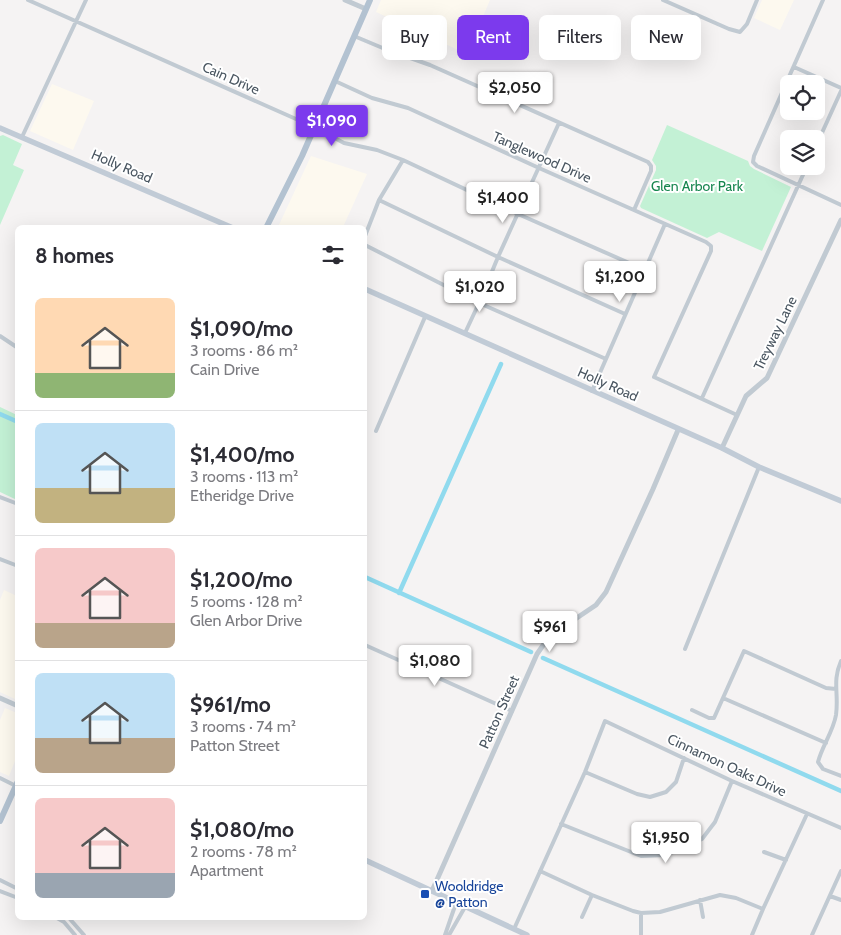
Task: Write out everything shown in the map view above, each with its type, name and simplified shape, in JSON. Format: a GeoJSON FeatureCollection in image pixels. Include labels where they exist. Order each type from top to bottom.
{"type":"FeatureCollection","features":[{"type":"Feature","properties":{"kind":"main road"},"geometry":{"type":"LineString","coordinates":[[268,225],[302,156],[370,0]]}},
{"type":"Feature","properties":{"kind":"main road","name":"Holly Road"},"geometry":{"type":"LineString","coordinates":[[0,128],[227,225]]}},
{"type":"Feature","properties":{"kind":"main road","name":"Holly Road"},"geometry":{"type":"LineString","coordinates":[[367,290],[841,501]]}},
{"type":"Feature","properties":{"kind":"main road"},"geometry":{"type":"LineString","coordinates":[[0,821],[15,788]]}},
{"type":"Feature","properties":{"kind":"main road"},"geometry":{"type":"LineString","coordinates":[[367,861],[527,935]]}},
{"type":"Feature","properties":{"kind":"street","name":"Cain Drive"},"geometry":{"type":"LineString","coordinates":[[28,0],[344,143],[377,150],[403,160],[518,214],[645,270]]}},
{"type":"Feature","properties":{"kind":"street"},"geometry":{"type":"LineString","coordinates":[[22,137],[86,0]]}},
{"type":"Feature","properties":{"kind":"street"},"geometry":{"type":"LineString","coordinates":[[345,0],[366,9]]}},
{"type":"Feature","properties":{"kind":"street"},"geometry":{"type":"LineString","coordinates":[[663,0],[740,32],[747,24],[757,0]]}},
{"type":"Feature","properties":{"kind":"street"},"geometry":{"type":"LineString","coordinates":[[824,0],[753,162],[757,166],[841,205]]}},
{"type":"Feature","properties":{"kind":"street"},"geometry":{"type":"LineString","coordinates":[[354,36],[430,65],[648,162],[651,166],[651,171],[634,210]]}},
{"type":"Feature","properties":{"kind":"street"},"geometry":{"type":"LineString","coordinates":[[794,68],[841,89],[823,130]]}},
{"type":"Feature","properties":{"kind":"street","name":"Tanglewood Drive"},"geometry":{"type":"LineString","coordinates":[[334,81],[372,98],[408,108],[706,242],[711,246],[711,251],[654,378],[702,398]]}},
{"type":"Feature","properties":{"kind":"street"},"geometry":{"type":"LineString","coordinates":[[465,333],[559,123]]}},
{"type":"Feature","properties":{"kind":"street"},"geometry":{"type":"LineString","coordinates":[[367,231],[379,200],[403,160]]}},
{"type":"Feature","properties":{"kind":"street"},"geometry":{"type":"LineString","coordinates":[[737,414],[702,398],[803,175]]}},
{"type":"Feature","properties":{"kind":"street"},"geometry":{"type":"LineString","coordinates":[[379,200],[498,258],[625,314]]}},
{"type":"Feature","properties":{"kind":"street","name":"Treyway Lane"},"geometry":{"type":"LineString","coordinates":[[722,448],[746,396],[767,378],[841,220]]}},
{"type":"Feature","properties":{"kind":"street"},"geometry":{"type":"LineString","coordinates":[[592,391],[665,224]]}},
{"type":"Feature","properties":{"kind":"street"},"geometry":{"type":"LineString","coordinates":[[367,246],[479,303],[606,359]]}},
{"type":"Feature","properties":{"kind":"street"},"geometry":{"type":"LineString","coordinates":[[376,431],[425,317]]}},
{"type":"Feature","properties":{"kind":"street"},"geometry":{"type":"LineString","coordinates":[[0,336],[15,346]]}},
{"type":"Feature","properties":{"kind":"street","name":"Patton Street"},"geometry":{"type":"LineString","coordinates":[[432,890],[538,654],[546,641],[556,631],[596,605],[606,592],[646,506],[678,430]]}},
{"type":"Feature","properties":{"kind":"street"},"geometry":{"type":"LineString","coordinates":[[685,649],[759,466]]}},
{"type":"Feature","properties":{"kind":"street"},"geometry":{"type":"LineString","coordinates":[[0,497],[15,503]]}},
{"type":"Feature","properties":{"kind":"street"},"geometry":{"type":"LineString","coordinates":[[0,559],[15,565]]}},
{"type":"Feature","properties":{"kind":"street"},"geometry":{"type":"LineString","coordinates":[[367,646],[512,711]]}},
{"type":"Feature","properties":{"kind":"street"},"geometry":{"type":"LineString","coordinates":[[692,710],[708,718],[714,718],[744,651],[826,688],[836,689]]}},
{"type":"Feature","properties":{"kind":"street"},"geometry":{"type":"LineString","coordinates":[[841,661],[836,677],[837,703],[834,724],[818,762],[823,769],[841,776]]}},
{"type":"Feature","properties":{"kind":"street"},"geometry":{"type":"LineString","coordinates":[[0,698],[15,705]]}},
{"type":"Feature","properties":{"kind":"street"},"geometry":{"type":"LineString","coordinates":[[723,698],[826,743]]}},
{"type":"Feature","properties":{"kind":"street","name":"Cinnamon Oaks Drive"},"geometry":{"type":"LineString","coordinates":[[585,772],[605,721],[732,781],[841,828]]}},
{"type":"Feature","properties":{"kind":"street"},"geometry":{"type":"LineString","coordinates":[[514,929],[585,772],[637,794],[650,797],[666,792],[676,782],[684,758]]}},
{"type":"Feature","properties":{"kind":"street"},"geometry":{"type":"LineString","coordinates":[[0,778],[15,783]]}},
{"type":"Feature","properties":{"kind":"street"},"geometry":{"type":"LineString","coordinates":[[561,824],[641,856],[666,855],[702,839],[715,822],[732,781]]}},
{"type":"Feature","properties":{"kind":"street"},"geometry":{"type":"LineString","coordinates":[[752,935],[808,814]]}},
{"type":"Feature","properties":{"kind":"street"},"geometry":{"type":"LineString","coordinates":[[764,852],[786,860]]}},
{"type":"Feature","properties":{"kind":"street"},"geometry":{"type":"LineString","coordinates":[[540,871],[592,895],[641,913],[660,912],[720,894],[763,909]]}},
{"type":"Feature","properties":{"kind":"street"},"geometry":{"type":"LineString","coordinates":[[812,935],[841,871]]}},
{"type":"Feature","properties":{"kind":"street"},"geometry":{"type":"LineString","coordinates":[[0,880],[15,887]]}},
{"type":"Feature","properties":{"kind":"street"},"geometry":{"type":"LineString","coordinates":[[0,891],[15,897]]}},
{"type":"Feature","properties":{"kind":"street"},"geometry":{"type":"LineString","coordinates":[[582,917],[592,895]]}},
{"type":"Feature","properties":{"kind":"street"},"geometry":{"type":"LineString","coordinates":[[830,896],[841,900]]}},
{"type":"Feature","properties":{"kind":"street"},"geometry":{"type":"LineString","coordinates":[[700,900],[704,917]]}},
{"type":"Feature","properties":{"kind":"street"},"geometry":{"type":"LineString","coordinates":[[445,935],[456,903]]}},
{"type":"Feature","properties":{"kind":"street"},"geometry":{"type":"LineString","coordinates":[[450,935],[465,907]]}},
{"type":"Feature","properties":{"kind":"street"},"geometry":{"type":"LineString","coordinates":[[641,913],[641,935]]}},
{"type":"Feature","properties":{"kind":"street"},"geometry":{"type":"LineString","coordinates":[[59,920],[75,935]]}},
{"type":"Feature","properties":{"kind":"street"},"geometry":{"type":"LineString","coordinates":[[68,927],[73,922],[84,935]]}},
{"type":"Feature","properties":{"kind":"shaded area"},"geometry":{"type":"Polygon","coordinates":[[[381,0],[490,0],[484,15],[457,15],[457,49],[447,45],[447,15],[382,15],[376,12],[381,0]]]}},
{"type":"Feature","properties":{"kind":"shaded area"},"geometry":{"type":"Polygon","coordinates":[[[762,0],[794,0],[780,30],[754,18],[762,0]]]}},
{"type":"Feature","properties":{"kind":"shaded area"},"geometry":{"type":"Polygon","coordinates":[[[52,84],[94,101],[73,150],[30,131],[52,84]]]}},
{"type":"Feature","properties":{"kind":"shaded area"},"geometry":{"type":"Polygon","coordinates":[[[311,156],[367,174],[344,225],[279,225],[311,156]]]}},
{"type":"Feature","properties":{"kind":"shaded area"},"geometry":{"type":"Polygon","coordinates":[[[4,590],[15,595],[15,699],[0,692],[0,600],[4,590]]]}},
{"type":"Feature","properties":{"kind":"shaded area"},"geometry":{"type":"Polygon","coordinates":[[[5,708],[15,712],[15,761],[9,776],[0,772],[0,720],[5,708]]]}},
{"type":"Feature","properties":{"kind":"green space","name":"Glen Arbor Park"},"geometry":{"type":"Polygon","coordinates":[[[667,125],[748,161],[754,169],[791,187],[762,251],[719,232],[707,238],[641,208],[640,206],[656,170],[652,160],[667,125]]]}},
{"type":"Feature","properties":{"kind":"green space"},"geometry":{"type":"Polygon","coordinates":[[[3,135],[22,144],[13,165],[24,170],[0,225],[0,136],[3,135]]]}},
{"type":"Feature","properties":{"kind":"green space"},"geometry":{"type":"Polygon","coordinates":[[[0,407],[15,414],[15,499],[0,492],[0,407]]]}},
{"type":"Feature","properties":{"kind":"waterway"},"geometry":{"type":"LineString","coordinates":[[399,593],[501,364]]}},
{"type":"Feature","properties":{"kind":"waterway"},"geometry":{"type":"LineString","coordinates":[[0,414],[15,421]]}},
{"type":"Feature","properties":{"kind":"waterway"},"geometry":{"type":"LineString","coordinates":[[367,578],[531,652]]}},
{"type":"Feature","properties":{"kind":"waterway"},"geometry":{"type":"LineString","coordinates":[[543,658],[841,791]]}},
{"type":"Feature","properties":{"kind":"place","name":"Wooldridge @ Patton"},"geometry":{"type":"Point","coordinates":[425,894]}}]}
